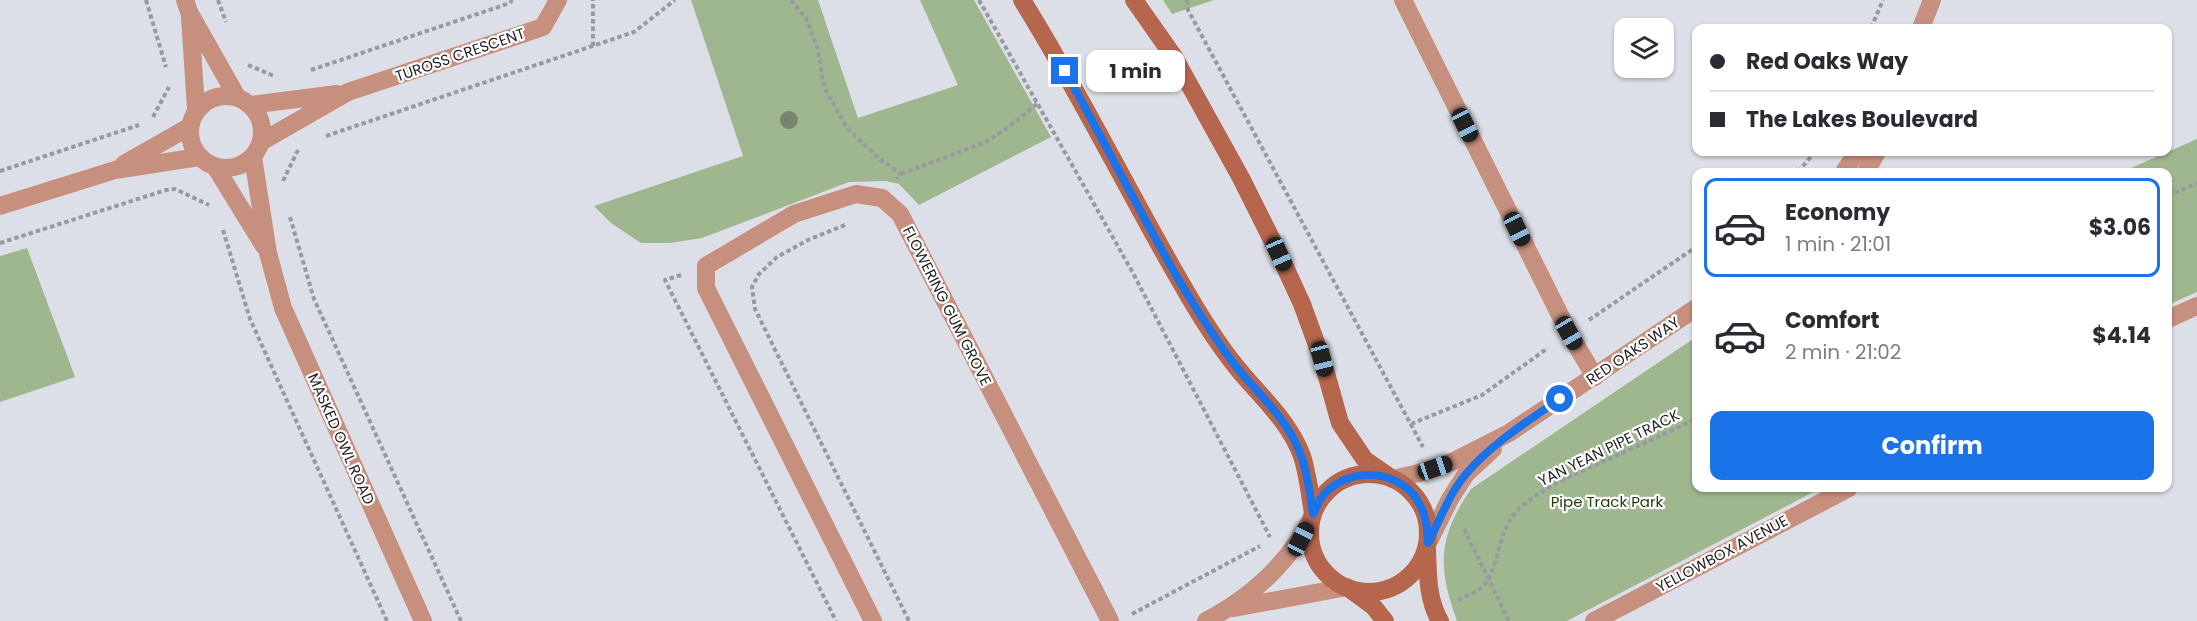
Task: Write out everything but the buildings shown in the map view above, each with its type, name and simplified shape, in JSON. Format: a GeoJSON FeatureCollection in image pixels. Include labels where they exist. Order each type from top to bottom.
{"type":"FeatureCollection","features":[{"type":"Feature","properties":{"kind":"street","name":"TUROSS CRESCENT"},"geometry":{"type":"LineString","coordinates":[[244,101],[348,92],[543,27],[558,0]]}},
{"type":"Feature","properties":{"kind":"street"},"geometry":{"type":"LineString","coordinates":[[1022,0],[1065,71],[1185,290],[1238,368],[1281,419],[1292,436],[1301,456],[1309,484],[1312,517],[1310,535],[1313,552],[1321,567],[1332,579],[1373,606],[1385,621]]}},
{"type":"Feature","properties":{"kind":"street"},"geometry":{"type":"LineString","coordinates":[[1029,0],[1035,21]]}},
{"type":"Feature","properties":{"kind":"street"},"geometry":{"type":"LineString","coordinates":[[1134,0],[1174,57],[1241,178],[1279,254],[1302,304],[1322,359],[1340,423],[1365,460],[1409,490],[1421,505],[1427,523],[1428,578],[1437,616]]}},
{"type":"Feature","properties":{"kind":"street"},"geometry":{"type":"LineString","coordinates":[[1403,0],[1569,333],[1594,376]]}},
{"type":"Feature","properties":{"kind":"street"},"geometry":{"type":"LineString","coordinates":[[1923,24],[1932,0]]}},
{"type":"Feature","properties":{"kind":"street"},"geometry":{"type":"LineString","coordinates":[[187,6],[244,101],[261,122],[257,149],[268,253]]}},
{"type":"Feature","properties":{"kind":"street"},"geometry":{"type":"LineString","coordinates":[[187,6],[196,110],[189,127],[192,146],[199,157],[216,168],[268,253]]}},
{"type":"Feature","properties":{"kind":"street","name":"TUROSS CRESCENT"},"geometry":{"type":"LineString","coordinates":[[257,149],[348,92]]}},
{"type":"Feature","properties":{"kind":"street"},"geometry":{"type":"LineString","coordinates":[[196,110],[214,97],[244,101]]}},
{"type":"Feature","properties":{"kind":"street"},"geometry":{"type":"LineString","coordinates":[[115,170],[189,127]]}},
{"type":"Feature","properties":{"kind":"street"},"geometry":{"type":"LineString","coordinates":[[216,168],[237,167],[257,149]]}},
{"type":"Feature","properties":{"kind":"street"},"geometry":{"type":"LineString","coordinates":[[0,206],[115,170],[199,157]]}},
{"type":"Feature","properties":{"kind":"street"},"geometry":{"type":"LineString","coordinates":[[873,621],[706,288],[706,266],[794,214],[856,194],[882,198]]}},
{"type":"Feature","properties":{"kind":"street","name":"FLOWERING GUM GROVE"},"geometry":{"type":"LineString","coordinates":[[882,198],[900,214],[1116,616]]}},
{"type":"Feature","properties":{"kind":"street","name":"MASKED OWL ROAD"},"geometry":{"type":"LineString","coordinates":[[268,253],[284,308],[423,621]]}},
{"type":"Feature","properties":{"kind":"street"},"geometry":{"type":"LineString","coordinates":[[2172,317],[2197,306]]}},
{"type":"Feature","properties":{"kind":"street","name":"RED OAKS WAY"},"geometry":{"type":"LineString","coordinates":[[1392,479],[1452,462],[1509,433],[1692,311]]}},
{"type":"Feature","properties":{"kind":"street","name":"RED OAKS WAY"},"geometry":{"type":"LineString","coordinates":[[1427,543],[1466,474],[1509,433]]}},
{"type":"Feature","properties":{"kind":"street"},"geometry":{"type":"LineString","coordinates":[[1206,621],[1227,610],[1283,563],[1301,539],[1322,497],[1336,484],[1353,476],[1372,474],[1392,479]]}},
{"type":"Feature","properties":{"kind":"street","name":"YELLOWBOX AVENUE"},"geometry":{"type":"LineString","coordinates":[[1594,621],[1841,492]]}},
{"type":"Feature","properties":{"kind":"street"},"geometry":{"type":"LineString","coordinates":[[1227,610],[1259,602],[1348,588],[1370,592],[1390,588],[1407,578],[1420,563],[1427,543]]}},
{"type":"Feature","properties":{"kind":"path"},"geometry":{"type":"LineString","coordinates":[[146,0],[167,71]]}},
{"type":"Feature","properties":{"kind":"path"},"geometry":{"type":"LineString","coordinates":[[218,0],[226,22]]}},
{"type":"Feature","properties":{"kind":"path"},"geometry":{"type":"LineString","coordinates":[[305,72],[510,3],[512,0]]}},
{"type":"Feature","properties":{"kind":"path"},"geometry":{"type":"LineString","coordinates":[[593,0],[593,46]]}},
{"type":"Feature","properties":{"kind":"path"},"geometry":{"type":"LineString","coordinates":[[318,139],[634,33],[675,0]]}},
{"type":"Feature","properties":{"kind":"path"},"geometry":{"type":"LineString","coordinates":[[791,0],[807,20],[818,51],[824,87],[847,128],[881,160],[901,174]]}},
{"type":"Feature","properties":{"kind":"path"},"geometry":{"type":"LineString","coordinates":[[979,0],[1133,273],[1283,563]]}},
{"type":"Feature","properties":{"kind":"path"},"geometry":{"type":"LineString","coordinates":[[1187,0],[1188,10],[1435,468]]}},
{"type":"Feature","properties":{"kind":"path"},"geometry":{"type":"LineString","coordinates":[[1873,24],[1883,0]]}},
{"type":"Feature","properties":{"kind":"path"},"geometry":{"type":"LineString","coordinates":[[243,62],[272,76],[283,75]]}},
{"type":"Feature","properties":{"kind":"path"},"geometry":{"type":"LineString","coordinates":[[0,171],[145,123],[155,116],[169,86],[168,79]]}},
{"type":"Feature","properties":{"kind":"path"},"geometry":{"type":"LineString","coordinates":[[882,198],[901,174],[986,142],[1009,127],[1038,103]]}},
{"type":"Feature","properties":{"kind":"path"},"geometry":{"type":"LineString","coordinates":[[283,189],[282,182],[298,150],[308,144]]}},
{"type":"Feature","properties":{"kind":"path"},"geometry":{"type":"LineString","coordinates":[[1801,168],[1812,156]]}},
{"type":"Feature","properties":{"kind":"path"},"geometry":{"type":"LineString","coordinates":[[2172,193],[2197,183]]}},
{"type":"Feature","properties":{"kind":"path"},"geometry":{"type":"LineString","coordinates":[[0,243],[166,190],[175,189],[200,200],[208,204],[214,212]]}},
{"type":"Feature","properties":{"kind":"path"},"geometry":{"type":"LineString","coordinates":[[287,208],[314,299],[460,621]]}},
{"type":"Feature","properties":{"kind":"path"},"geometry":{"type":"LineString","coordinates":[[219,220],[250,319],[387,621]]}},
{"type":"Feature","properties":{"kind":"path"},"geometry":{"type":"LineString","coordinates":[[848,224],[808,240],[777,258],[759,274],[752,287],[755,309],[909,621]]}},
{"type":"Feature","properties":{"kind":"path"},"geometry":{"type":"LineString","coordinates":[[706,266],[665,280],[836,621]]}},
{"type":"Feature","properties":{"kind":"path","name":"YAN YEAN PIPE TRACK"},"geometry":{"type":"LineString","coordinates":[[1489,577],[1506,526],[1530,500],[1554,485],[1692,421]]}},
{"type":"Feature","properties":{"kind":"path"},"geometry":{"type":"LineString","coordinates":[[1450,499],[1509,621]]}},
{"type":"Feature","properties":{"kind":"path"},"geometry":{"type":"LineString","coordinates":[[1116,616],[1130,615],[1272,540]]}},
{"type":"Feature","properties":{"kind":"path"},"geometry":{"type":"LineString","coordinates":[[1437,616],[1476,592],[1489,577]]}},
{"type":"Feature","properties":{"kind":"green space"},"geometry":{"type":"Polygon","coordinates":[[[691,0],[818,0],[858,118],[958,85],[920,0],[974,0],[1051,137],[919,205],[899,184],[886,181],[849,182],[702,238],[670,243],[641,243],[611,223],[594,206],[743,156],[691,0]]]}},
{"type":"Feature","properties":{"kind":"green space"},"geometry":{"type":"Polygon","coordinates":[[[1163,0],[1214,0],[1172,14],[1163,0]]]}},
{"type":"Feature","properties":{"kind":"green space"},"geometry":{"type":"Polygon","coordinates":[[[2197,139],[2197,292],[2172,303],[2172,168],[2131,168],[2158,156],[2172,156],[2172,150],[2197,139]]]}},
{"type":"Feature","properties":{"kind":"green space"},"geometry":{"type":"Polygon","coordinates":[[[27,248],[75,377],[0,402],[0,256],[27,248]]]}},
{"type":"Feature","properties":{"kind":"green space","name":"Pipe Track Park"},"geometry":{"type":"Polygon","coordinates":[[[1692,340],[1692,492],[1813,492],[1567,621],[1457,621],[1446,584],[1444,552],[1452,522],[1471,489],[1692,340]]]}},
{"type":"Feature","properties":{"kind":"route"},"geometry":{"type":"LineString","coordinates":[[1065,71],[1206,324],[1292,436],[1301,456],[1309,484],[1313,514],[1322,497],[1336,484],[1353,476],[1372,474],[1391,478],[1409,490],[1421,505],[1427,523],[1428,543],[1450,499],[1466,474],[1509,433],[1560,399]]}}]}
